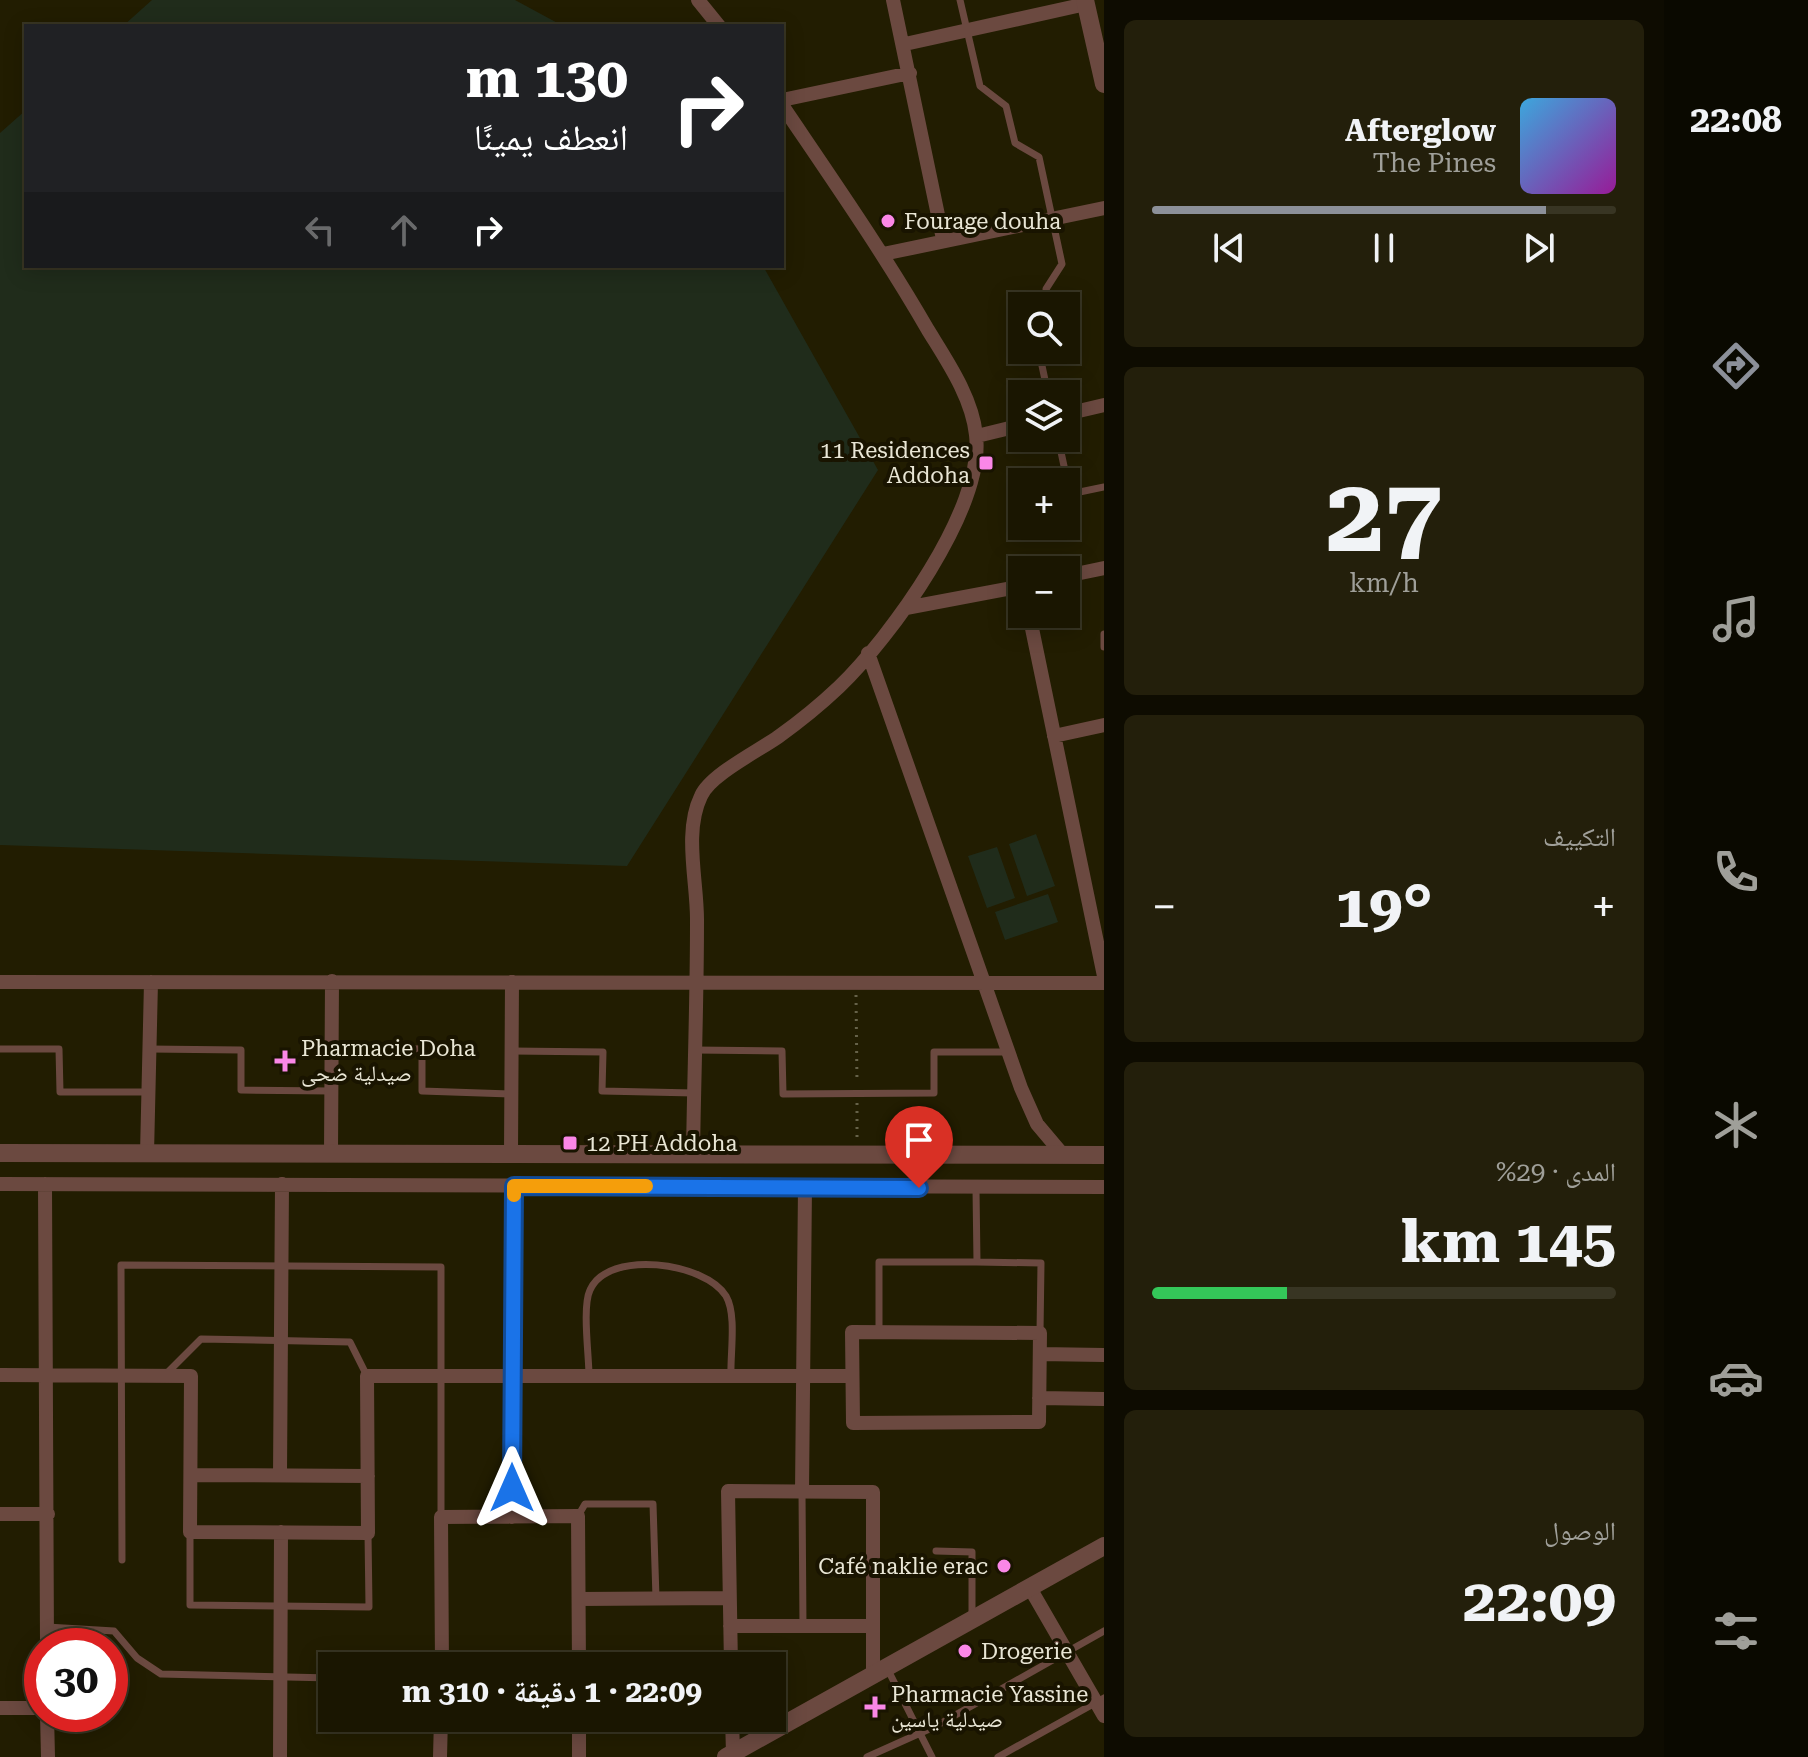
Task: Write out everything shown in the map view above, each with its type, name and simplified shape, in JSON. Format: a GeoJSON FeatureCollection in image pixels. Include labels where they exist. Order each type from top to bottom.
{"type":"FeatureCollection","features":[{"type":"Feature","properties":{"kind":"street"},"geometry":{"type":"LineString","coordinates":[[698,0],[717,24]]}},
{"type":"Feature","properties":{"kind":"street"},"geometry":{"type":"LineString","coordinates":[[893,0],[905,44],[943,239]]}},
{"type":"Feature","properties":{"kind":"street"},"geometry":{"type":"LineString","coordinates":[[905,44],[1085,2],[1104,84]]}},
{"type":"Feature","properties":{"kind":"street"},"geometry":{"type":"LineString","coordinates":[[784,102],[910,73]]}},
{"type":"Feature","properties":{"kind":"street"},"geometry":{"type":"LineString","coordinates":[[693,1155],[696,982],[694,838],[699,798],[713,782],[810,713],[841,685],[906,608],[943,546],[975,461],[977,436],[962,391],[883,254],[784,105]]}},
{"type":"Feature","properties":{"kind":"street"},"geometry":{"type":"LineString","coordinates":[[883,254],[1052,216],[1104,208]]}},
{"type":"Feature","properties":{"kind":"street"},"geometry":{"type":"LineString","coordinates":[[1080,411],[1104,405]]}},
{"type":"Feature","properties":{"kind":"street"},"geometry":{"type":"LineString","coordinates":[[977,436],[1008,428]]}},
{"type":"Feature","properties":{"kind":"street"},"geometry":{"type":"LineString","coordinates":[[1080,573],[1104,568]]}},
{"type":"Feature","properties":{"kind":"street"},"geometry":{"type":"LineString","coordinates":[[906,608],[1008,589]]}},
{"type":"Feature","properties":{"kind":"street"},"geometry":{"type":"LineString","coordinates":[[1032,628],[1104,976]]}},
{"type":"Feature","properties":{"kind":"street"},"geometry":{"type":"LineString","coordinates":[[868,653],[1037,1124],[1064,1156]]}},
{"type":"Feature","properties":{"kind":"street"},"geometry":{"type":"LineString","coordinates":[[1054,736],[1104,725]]}},
{"type":"Feature","properties":{"kind":"street"},"geometry":{"type":"LineString","coordinates":[[331,1153],[332,981]]}},
{"type":"Feature","properties":{"kind":"street"},"geometry":{"type":"LineString","coordinates":[[0,982],[1104,983]]}},
{"type":"Feature","properties":{"kind":"street"},"geometry":{"type":"LineString","coordinates":[[147,1154],[151,982]]}},
{"type":"Feature","properties":{"kind":"street"},"geometry":{"type":"LineString","coordinates":[[511,1154],[512,982]]}},
{"type":"Feature","properties":{"kind":"street"},"geometry":{"type":"LineString","coordinates":[[0,1153],[1104,1155]]}},
{"type":"Feature","properties":{"kind":"street"},"geometry":{"type":"LineString","coordinates":[[0,1184],[1104,1187]]}},
{"type":"Feature","properties":{"kind":"street"},"geometry":{"type":"LineString","coordinates":[[45,1184],[47,1627]]}},
{"type":"Feature","properties":{"kind":"street"},"geometry":{"type":"LineString","coordinates":[[280,1475],[282,1184]]}},
{"type":"Feature","properties":{"kind":"street"},"geometry":{"type":"LineString","coordinates":[[512,1517],[514,1186]]}},
{"type":"Feature","properties":{"kind":"street"},"geometry":{"type":"LineString","coordinates":[[802,1492],[805,1186]]}},
{"type":"Feature","properties":{"kind":"street"},"geometry":{"type":"LineString","coordinates":[[879,1331],[1040,1333],[1039,1422],[853,1423],[852,1332],[879,1331]]}},
{"type":"Feature","properties":{"kind":"street"},"geometry":{"type":"LineString","coordinates":[[1040,1354],[1104,1355]]}},
{"type":"Feature","properties":{"kind":"street"},"geometry":{"type":"LineString","coordinates":[[0,1375],[191,1376],[190,1532],[368,1533],[367,1376],[852,1376]]}},
{"type":"Feature","properties":{"kind":"street"},"geometry":{"type":"LineString","coordinates":[[1039,1398],[1104,1399]]}},
{"type":"Feature","properties":{"kind":"street"},"geometry":{"type":"LineString","coordinates":[[191,1475],[368,1476]]}},
{"type":"Feature","properties":{"kind":"street"},"geometry":{"type":"LineString","coordinates":[[731,1652],[728,1491],[873,1492],[873,1626],[880,1670]]}},
{"type":"Feature","properties":{"kind":"street"},"geometry":{"type":"LineString","coordinates":[[0,1514],[48,1514]]}},
{"type":"Feature","properties":{"kind":"street"},"geometry":{"type":"LineString","coordinates":[[442,1652],[441,1517],[578,1516],[579,1652]]}},
{"type":"Feature","properties":{"kind":"street"},"geometry":{"type":"LineString","coordinates":[[280,1757],[281,1532]]}},
{"type":"Feature","properties":{"kind":"street"},"geometry":{"type":"LineString","coordinates":[[729,1756],[1104,1546]]}},
{"type":"Feature","properties":{"kind":"street"},"geometry":{"type":"LineString","coordinates":[[1030,1588],[1100,1700],[1104,1716]]}},
{"type":"Feature","properties":{"kind":"street"},"geometry":{"type":"LineString","coordinates":[[579,1599],[729,1598]]}},
{"type":"Feature","properties":{"kind":"street"},"geometry":{"type":"LineString","coordinates":[[730,1626],[873,1626]]}},
{"type":"Feature","properties":{"kind":"street"},"geometry":{"type":"LineString","coordinates":[[0,1708],[24,1708]]}},
{"type":"Feature","properties":{"kind":"street"},"geometry":{"type":"LineString","coordinates":[[47,1732],[48,1757]]}},
{"type":"Feature","properties":{"kind":"street"},"geometry":{"type":"LineString","coordinates":[[440,1757],[441,1732]]}},
{"type":"Feature","properties":{"kind":"street"},"geometry":{"type":"LineString","coordinates":[[579,1732],[579,1757]]}},
{"type":"Feature","properties":{"kind":"street"},"geometry":{"type":"LineString","coordinates":[[729,1756],[731,1732]]}},
{"type":"Feature","properties":{"kind":"lane"},"geometry":{"type":"LineString","coordinates":[[960,0],[980,86],[1006,106],[1015,143],[1039,157],[1062,264],[1047,292]]}},
{"type":"Feature","properties":{"kind":"lane"},"geometry":{"type":"LineString","coordinates":[[1061,452],[1070,494],[1104,487]]}},
{"type":"Feature","properties":{"kind":"lane"},"geometry":{"type":"LineString","coordinates":[[1104,634],[1104,647]]}},
{"type":"Feature","properties":{"kind":"lane"},"geometry":{"type":"LineString","coordinates":[[331,1047],[422,1049],[422,1091],[512,1094]]}},
{"type":"Feature","properties":{"kind":"lane"},"geometry":{"type":"LineString","coordinates":[[0,1049],[59,1049],[60,1092],[148,1092]]}},
{"type":"Feature","properties":{"kind":"lane"},"geometry":{"type":"LineString","coordinates":[[149,1049],[241,1050],[241,1090],[331,1091]]}},
{"type":"Feature","properties":{"kind":"lane"},"geometry":{"type":"LineString","coordinates":[[695,1050],[782,1051],[783,1094],[934,1093],[934,1052],[1010,1052]]}},
{"type":"Feature","properties":{"kind":"lane"},"geometry":{"type":"LineString","coordinates":[[512,1051],[603,1052],[602,1091],[694,1093]]}},
{"type":"Feature","properties":{"kind":"lane"},"geometry":{"type":"LineString","coordinates":[[976,1189],[977,1262]]}},
{"type":"Feature","properties":{"kind":"lane"},"geometry":{"type":"LineString","coordinates":[[879,1331],[879,1262],[977,1262],[1041,1263],[1040,1333]]}},
{"type":"Feature","properties":{"kind":"lane"},"geometry":{"type":"LineString","coordinates":[[122,1560],[121,1265],[441,1267],[441,1517]]}},
{"type":"Feature","properties":{"kind":"lane"},"geometry":{"type":"LineString","coordinates":[[589,1376],[587,1294],[593,1282],[605,1272],[620,1266],[635,1266],[692,1270],[724,1293],[730,1304],[731,1376]]}},
{"type":"Feature","properties":{"kind":"lane"},"geometry":{"type":"LineString","coordinates":[[163,1376],[201,1339],[350,1342],[367,1376]]}},
{"type":"Feature","properties":{"kind":"lane"},"geometry":{"type":"LineString","coordinates":[[802,1492],[803,1626]]}},
{"type":"Feature","properties":{"kind":"lane"},"geometry":{"type":"LineString","coordinates":[[578,1516],[585,1504],[653,1504],[656,1598]]}},
{"type":"Feature","properties":{"kind":"lane"},"geometry":{"type":"LineString","coordinates":[[190,1532],[190,1605],[282,1607],[369,1607],[368,1533]]}},
{"type":"Feature","properties":{"kind":"lane"},"geometry":{"type":"LineString","coordinates":[[936,1551],[972,1552],[972,1620]]}},
{"type":"Feature","properties":{"kind":"lane"},"geometry":{"type":"LineString","coordinates":[[47,1627],[114,1631],[137,1658],[161,1674],[318,1678]]}},
{"type":"Feature","properties":{"kind":"lane"},"geometry":{"type":"LineString","coordinates":[[867,1757],[920,1734],[1104,1631]]}},
{"type":"Feature","properties":{"kind":"lane"},"geometry":{"type":"LineString","coordinates":[[880,1670],[932,1757]]}},
{"type":"Feature","properties":{"kind":"lane"},"geometry":{"type":"LineString","coordinates":[[998,1757],[1100,1700]]}},
{"type":"Feature","properties":{"kind":"path"},"geometry":{"type":"LineString","coordinates":[[856,983],[857,1155]]}},
{"type":"Feature","properties":{"kind":"green space"},"geometry":{"type":"Polygon","coordinates":[[[152,0],[515,0],[559,24],[125,24],[152,0]]]}},
{"type":"Feature","properties":{"kind":"green space"},"geometry":{"type":"Polygon","coordinates":[[[24,112],[24,268],[764,268],[878,470],[627,866],[0,845],[0,133],[24,112]]]}},
{"type":"Feature","properties":{"kind":"green space"},"geometry":{"type":"Polygon","coordinates":[[[1036,834],[1055,886],[1027,896],[1009,844],[1036,834]]]}},
{"type":"Feature","properties":{"kind":"green space"},"geometry":{"type":"Polygon","coordinates":[[[997,847],[1015,898],[987,908],[968,856],[997,847]]]}},
{"type":"Feature","properties":{"kind":"green space"},"geometry":{"type":"Polygon","coordinates":[[[1048,894],[1058,922],[1005,940],[995,912],[1048,894]]]}},
{"type":"Feature","properties":{"kind":"slow traffic"},"geometry":{"type":"LineString","coordinates":[[514,1195],[514,1186],[646,1186]]}},
{"type":"Feature","properties":{"kind":"place","name":"Fourage douha"},"geometry":{"type":"Point","coordinates":[888,221]}},
{"type":"Feature","properties":{"kind":"place","name":"11 Residences Addoha"},"geometry":{"type":"Point","coordinates":[986,463]}},
{"type":"Feature","properties":{"kind":"place","name":"Pharmacie Doha صيدلية ضحى"},"geometry":{"type":"Point","coordinates":[285,1061]}},
{"type":"Feature","properties":{"kind":"place","name":"12 PH Addoha"},"geometry":{"type":"Point","coordinates":[570,1143]}},
{"type":"Feature","properties":{"kind":"place","name":"Café naklie erac"},"geometry":{"type":"Point","coordinates":[1004,1566]}},
{"type":"Feature","properties":{"kind":"place","name":"Drogerie"},"geometry":{"type":"Point","coordinates":[965,1651]}},
{"type":"Feature","properties":{"kind":"place","name":"Pharmacie Yassine صيدلية ياسين"},"geometry":{"type":"Point","coordinates":[875,1707]}},
{"type":"Feature","properties":{"kind":"route"},"geometry":{"type":"LineString","coordinates":[[512,1488],[514,1186],[919,1188]]}}]}
